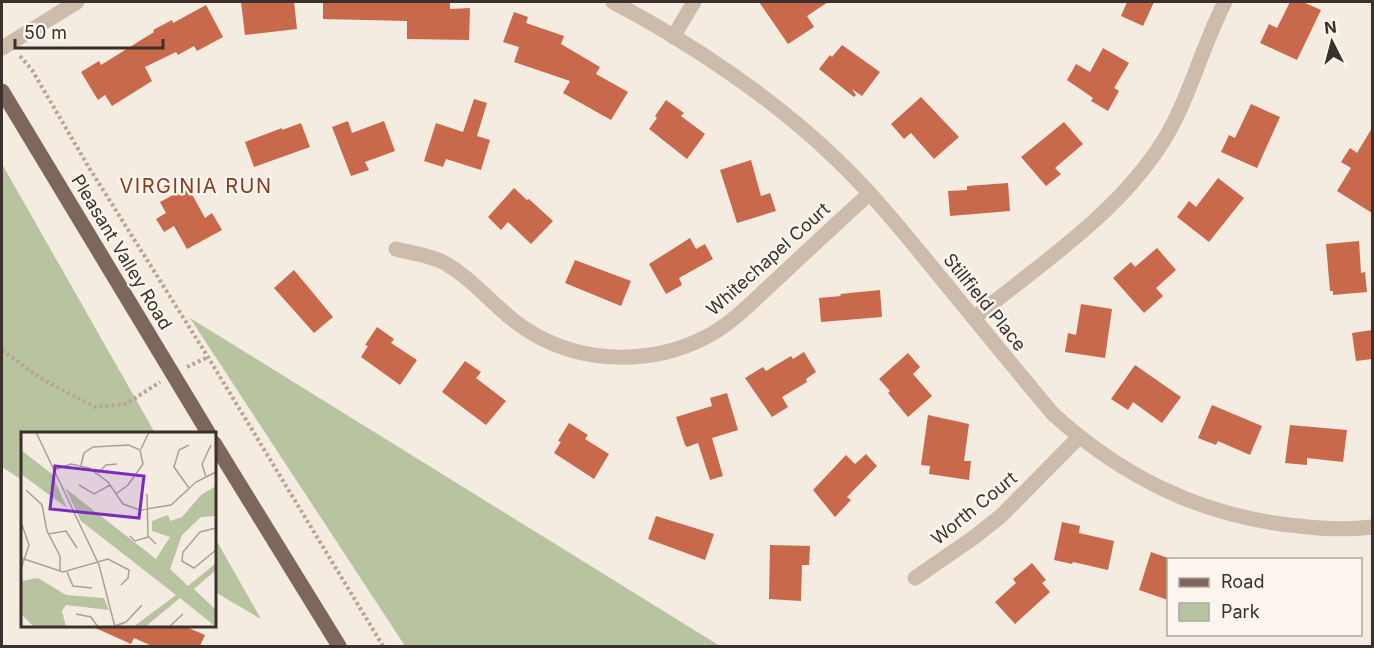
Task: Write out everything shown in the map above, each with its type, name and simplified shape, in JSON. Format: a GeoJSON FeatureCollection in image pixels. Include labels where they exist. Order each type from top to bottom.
{"type":"FeatureCollection","features":[{"type":"Feature","properties":{"kind":"main road","name":"Pleasant Valley Road"},"geometry":{"type":"LineString","coordinates":[[2,91],[208,432]]}},
{"type":"Feature","properties":{"kind":"main road"},"geometry":{"type":"LineString","coordinates":[[216,446],[339,646]]}},
{"type":"Feature","properties":{"kind":"street"},"geometry":{"type":"LineString","coordinates":[[6,45],[77,2]]}},
{"type":"Feature","properties":{"kind":"street","name":"Stillfield Place"},"geometry":{"type":"LineString","coordinates":[[613,2],[643,17],[776,107],[835,158],[869,194],[1053,414],[1106,458],[1168,492],[1218,511],[1273,524],[1320,528],[1372,527]]}},
{"type":"Feature","properties":{"kind":"street"},"geometry":{"type":"LineString","coordinates":[[673,37],[694,2]]}},
{"type":"Feature","properties":{"kind":"street"},"geometry":{"type":"LineString","coordinates":[[974,318],[1102,214],[1125,192],[1147,165],[1179,111],[1211,28],[1225,2]]}},
{"type":"Feature","properties":{"kind":"street","name":"Whitechapel Court"},"geometry":{"type":"LineString","coordinates":[[396,249],[442,261],[456,270],[512,321],[552,343],[596,356],[642,356],[687,345],[707,337],[733,320],[869,194]]}},
{"type":"Feature","properties":{"kind":"street","name":"Worth Court"},"geometry":{"type":"LineString","coordinates":[[915,578],[1001,516],[1079,437]]}},
{"type":"Feature","properties":{"kind":"path"},"geometry":{"type":"LineString","coordinates":[[6,45],[32,70],[88,166],[208,357],[383,646]]}},
{"type":"Feature","properties":{"kind":"path"},"geometry":{"type":"LineString","coordinates":[[2,350],[40,378],[96,407],[126,404],[172,373],[208,357]]}},
{"type":"Feature","properties":{"kind":"green space"},"geometry":{"type":"Polygon","coordinates":[[[2,164],[154,432],[21,432],[21,479],[2,467],[2,164]]]}},
{"type":"Feature","properties":{"kind":"green space"},"geometry":{"type":"Polygon","coordinates":[[[190,318],[720,646],[405,646],[190,318]]]}},
{"type":"Feature","properties":{"kind":"green space"},"geometry":{"type":"Polygon","coordinates":[[[216,540],[261,619],[216,593],[216,540]]]}},
{"type":"Feature","properties":{"kind":"building"},"geometry":{"type":"Polygon","coordinates":[[[241,2],[294,2],[297,29],[245,35],[241,2]]]}},
{"type":"Feature","properties":{"kind":"building"},"geometry":{"type":"Polygon","coordinates":[[[323,2],[450,2],[450,9],[470,8],[469,40],[407,39],[407,21],[323,19],[323,2]]]}},
{"type":"Feature","properties":{"kind":"building"},"geometry":{"type":"Polygon","coordinates":[[[759,2],[828,2],[807,16],[814,27],[788,44],[759,2]]]}},
{"type":"Feature","properties":{"kind":"building"},"geometry":{"type":"Polygon","coordinates":[[[1127,2],[1154,2],[1143,26],[1121,16],[1127,2]]]}},
{"type":"Feature","properties":{"kind":"building"},"geometry":{"type":"Polygon","coordinates":[[[1290,2],[1303,2],[1321,10],[1297,60],[1260,43],[1269,24],[1277,28],[1290,2]]]}},
{"type":"Feature","properties":{"kind":"building"},"geometry":{"type":"Polygon","coordinates":[[[206,5],[223,37],[197,51],[194,46],[178,55],[176,52],[145,67],[152,81],[112,106],[105,95],[98,100],[81,72],[99,61],[101,65],[154,32],[153,30],[172,20],[173,23],[206,5]]]}},
{"type":"Feature","properties":{"kind":"building"},"geometry":{"type":"Polygon","coordinates":[[[514,12],[528,17],[526,23],[564,36],[561,44],[600,67],[596,74],[628,92],[611,120],[563,93],[570,81],[514,62],[519,47],[503,42],[514,12]]]}},
{"type":"Feature","properties":{"kind":"building"},"geometry":{"type":"Polygon","coordinates":[[[842,45],[880,72],[862,96],[852,89],[856,95],[854,97],[819,69],[842,45]]]}},
{"type":"Feature","properties":{"kind":"building"},"geometry":{"type":"Polygon","coordinates":[[[1103,48],[1129,63],[1114,88],[1119,91],[1108,111],[1091,101],[1093,98],[1067,80],[1076,64],[1090,72],[1103,48]]]}},
{"type":"Feature","properties":{"kind":"building"},"geometry":{"type":"Polygon","coordinates":[[[921,97],[959,137],[934,159],[911,133],[904,139],[891,124],[921,97]]]}},
{"type":"Feature","properties":{"kind":"building"},"geometry":{"type":"Polygon","coordinates":[[[474,99],[487,103],[477,136],[490,140],[481,170],[446,159],[443,167],[424,161],[436,123],[463,132],[474,99]]]}},
{"type":"Feature","properties":{"kind":"building"},"geometry":{"type":"Polygon","coordinates":[[[666,100],[684,113],[681,116],[705,134],[687,159],[649,129],[666,100]]]}},
{"type":"Feature","properties":{"kind":"building"},"geometry":{"type":"Polygon","coordinates":[[[1251,104],[1280,117],[1257,168],[1221,152],[1229,135],[1235,138],[1251,104]]]}},
{"type":"Feature","properties":{"kind":"building"},"geometry":{"type":"Polygon","coordinates":[[[348,121],[352,133],[384,121],[395,151],[365,162],[369,170],[351,176],[332,127],[348,121]]]}},
{"type":"Feature","properties":{"kind":"building"},"geometry":{"type":"Polygon","coordinates":[[[1064,122],[1083,144],[1055,168],[1061,174],[1046,186],[1021,157],[1064,122]]]}},
{"type":"Feature","properties":{"kind":"building"},"geometry":{"type":"Polygon","coordinates":[[[301,123],[310,147],[254,167],[245,142],[301,123]]]}},
{"type":"Feature","properties":{"kind":"building"},"geometry":{"type":"Polygon","coordinates":[[[1372,128],[1372,213],[1337,191],[1351,168],[1341,162],[1350,148],[1357,153],[1372,128]]]}},
{"type":"Feature","properties":{"kind":"building"},"geometry":{"type":"Polygon","coordinates":[[[751,160],[761,196],[770,193],[776,211],[737,223],[720,170],[751,160]]]}},
{"type":"Feature","properties":{"kind":"building"},"geometry":{"type":"Polygon","coordinates":[[[1218,178],[1244,198],[1209,242],[1177,217],[1189,201],[1196,207],[1218,178]]]}},
{"type":"Feature","properties":{"kind":"building"},"geometry":{"type":"Polygon","coordinates":[[[1008,183],[1010,211],[950,216],[948,191],[967,190],[967,186],[1008,183]]]}},
{"type":"Feature","properties":{"kind":"building"},"geometry":{"type":"Polygon","coordinates":[[[188,187],[205,218],[212,213],[222,230],[187,249],[174,226],[164,232],[156,219],[166,213],[160,202],[188,187]]]}},
{"type":"Feature","properties":{"kind":"building"},"geometry":{"type":"Polygon","coordinates":[[[514,188],[553,221],[531,244],[508,222],[501,230],[488,217],[514,188]]]}},
{"type":"Feature","properties":{"kind":"building"},"geometry":{"type":"Polygon","coordinates":[[[690,238],[696,249],[705,244],[713,259],[679,278],[682,285],[666,294],[649,264],[690,238]]]}},
{"type":"Feature","properties":{"kind":"building"},"geometry":{"type":"Polygon","coordinates":[[[1359,241],[1361,273],[1365,272],[1367,292],[1333,295],[1333,291],[1330,291],[1326,244],[1359,241]]]}},
{"type":"Feature","properties":{"kind":"building"},"geometry":{"type":"Polygon","coordinates":[[[1157,248],[1176,270],[1156,288],[1163,296],[1144,313],[1113,278],[1131,262],[1135,267],[1157,248]]]}},
{"type":"Feature","properties":{"kind":"building"},"geometry":{"type":"Polygon","coordinates":[[[575,260],[631,281],[621,306],[565,283],[575,260]]]}},
{"type":"Feature","properties":{"kind":"building"},"geometry":{"type":"Polygon","coordinates":[[[294,270],[333,317],[314,333],[274,288],[294,270]]]}},
{"type":"Feature","properties":{"kind":"building"},"geometry":{"type":"Polygon","coordinates":[[[880,290],[882,317],[821,322],[819,298],[880,290]]]}},
{"type":"Feature","properties":{"kind":"building"},"geometry":{"type":"Polygon","coordinates":[[[1081,304],[1112,309],[1105,358],[1065,352],[1068,333],[1076,335],[1081,304]]]}},
{"type":"Feature","properties":{"kind":"building"},"geometry":{"type":"Polygon","coordinates":[[[377,327],[394,339],[391,343],[417,360],[400,385],[361,357],[368,346],[365,345],[377,327]]]}},
{"type":"Feature","properties":{"kind":"building"},"geometry":{"type":"Polygon","coordinates":[[[1372,330],[1372,359],[1356,361],[1352,333],[1372,330]]]}},
{"type":"Feature","properties":{"kind":"building"},"geometry":{"type":"Polygon","coordinates":[[[804,352],[816,372],[806,379],[807,382],[782,397],[788,407],[772,417],[745,378],[763,367],[766,371],[791,356],[793,359],[804,352]]]}},
{"type":"Feature","properties":{"kind":"building"},"geometry":{"type":"Polygon","coordinates":[[[908,353],[920,367],[913,374],[932,396],[908,417],[879,379],[908,353]]]}},
{"type":"Feature","properties":{"kind":"building"},"geometry":{"type":"Polygon","coordinates":[[[465,361],[481,372],[476,378],[506,401],[486,425],[442,392],[465,361]]]}},
{"type":"Feature","properties":{"kind":"building"},"geometry":{"type":"Polygon","coordinates":[[[1135,365],[1181,397],[1162,423],[1133,402],[1128,410],[1111,399],[1135,365]]]}},
{"type":"Feature","properties":{"kind":"building"},"geometry":{"type":"Polygon","coordinates":[[[727,393],[738,430],[712,438],[723,476],[710,480],[698,443],[687,447],[685,445],[676,417],[712,406],[710,398],[727,393]]]}},
{"type":"Feature","properties":{"kind":"building"},"geometry":{"type":"Polygon","coordinates":[[[1212,405],[1262,426],[1250,455],[1218,441],[1216,445],[1198,438],[1212,405]]]}},
{"type":"Feature","properties":{"kind":"building"},"geometry":{"type":"Polygon","coordinates":[[[928,415],[969,424],[964,461],[971,461],[969,480],[929,474],[930,466],[921,465],[928,415]]]}},
{"type":"Feature","properties":{"kind":"building"},"geometry":{"type":"Polygon","coordinates":[[[569,423],[588,435],[585,439],[609,454],[594,479],[554,453],[569,423]]]}},
{"type":"Feature","properties":{"kind":"building"},"geometry":{"type":"Polygon","coordinates":[[[1290,425],[1347,430],[1343,462],[1307,458],[1307,465],[1285,463],[1290,425]]]}},
{"type":"Feature","properties":{"kind":"building"},"geometry":{"type":"Polygon","coordinates":[[[866,454],[877,466],[847,497],[851,500],[835,517],[813,490],[846,455],[855,464],[866,454]]]}},
{"type":"Feature","properties":{"kind":"building"},"geometry":{"type":"Polygon","coordinates":[[[656,516],[714,534],[705,560],[648,539],[656,516]]]}},
{"type":"Feature","properties":{"kind":"building"},"geometry":{"type":"Polygon","coordinates":[[[1062,522],[1080,526],[1079,533],[1114,541],[1108,570],[1054,560],[1062,522]]]}},
{"type":"Feature","properties":{"kind":"building"},"geometry":{"type":"Polygon","coordinates":[[[770,545],[810,546],[809,565],[802,565],[801,601],[769,599],[770,545]]]}},
{"type":"Feature","properties":{"kind":"building"},"geometry":{"type":"Polygon","coordinates":[[[1151,552],[1168,558],[1167,600],[1139,590],[1151,552]]]}},
{"type":"Feature","properties":{"kind":"building"},"geometry":{"type":"Polygon","coordinates":[[[1032,563],[1046,580],[1042,583],[1050,592],[1015,624],[995,602],[1016,583],[1013,579],[1032,563]]]}},
{"type":"Feature","properties":{"kind":"building"},"geometry":{"type":"Polygon","coordinates":[[[93,627],[186,627],[205,635],[200,646],[152,646],[134,638],[131,644],[93,627]]]}},
{"type":"Feature","properties":{"kind":"district","name":"VIRGINIA RUN"},"geometry":{"type":"Point","coordinates":[196,186]}}]}
